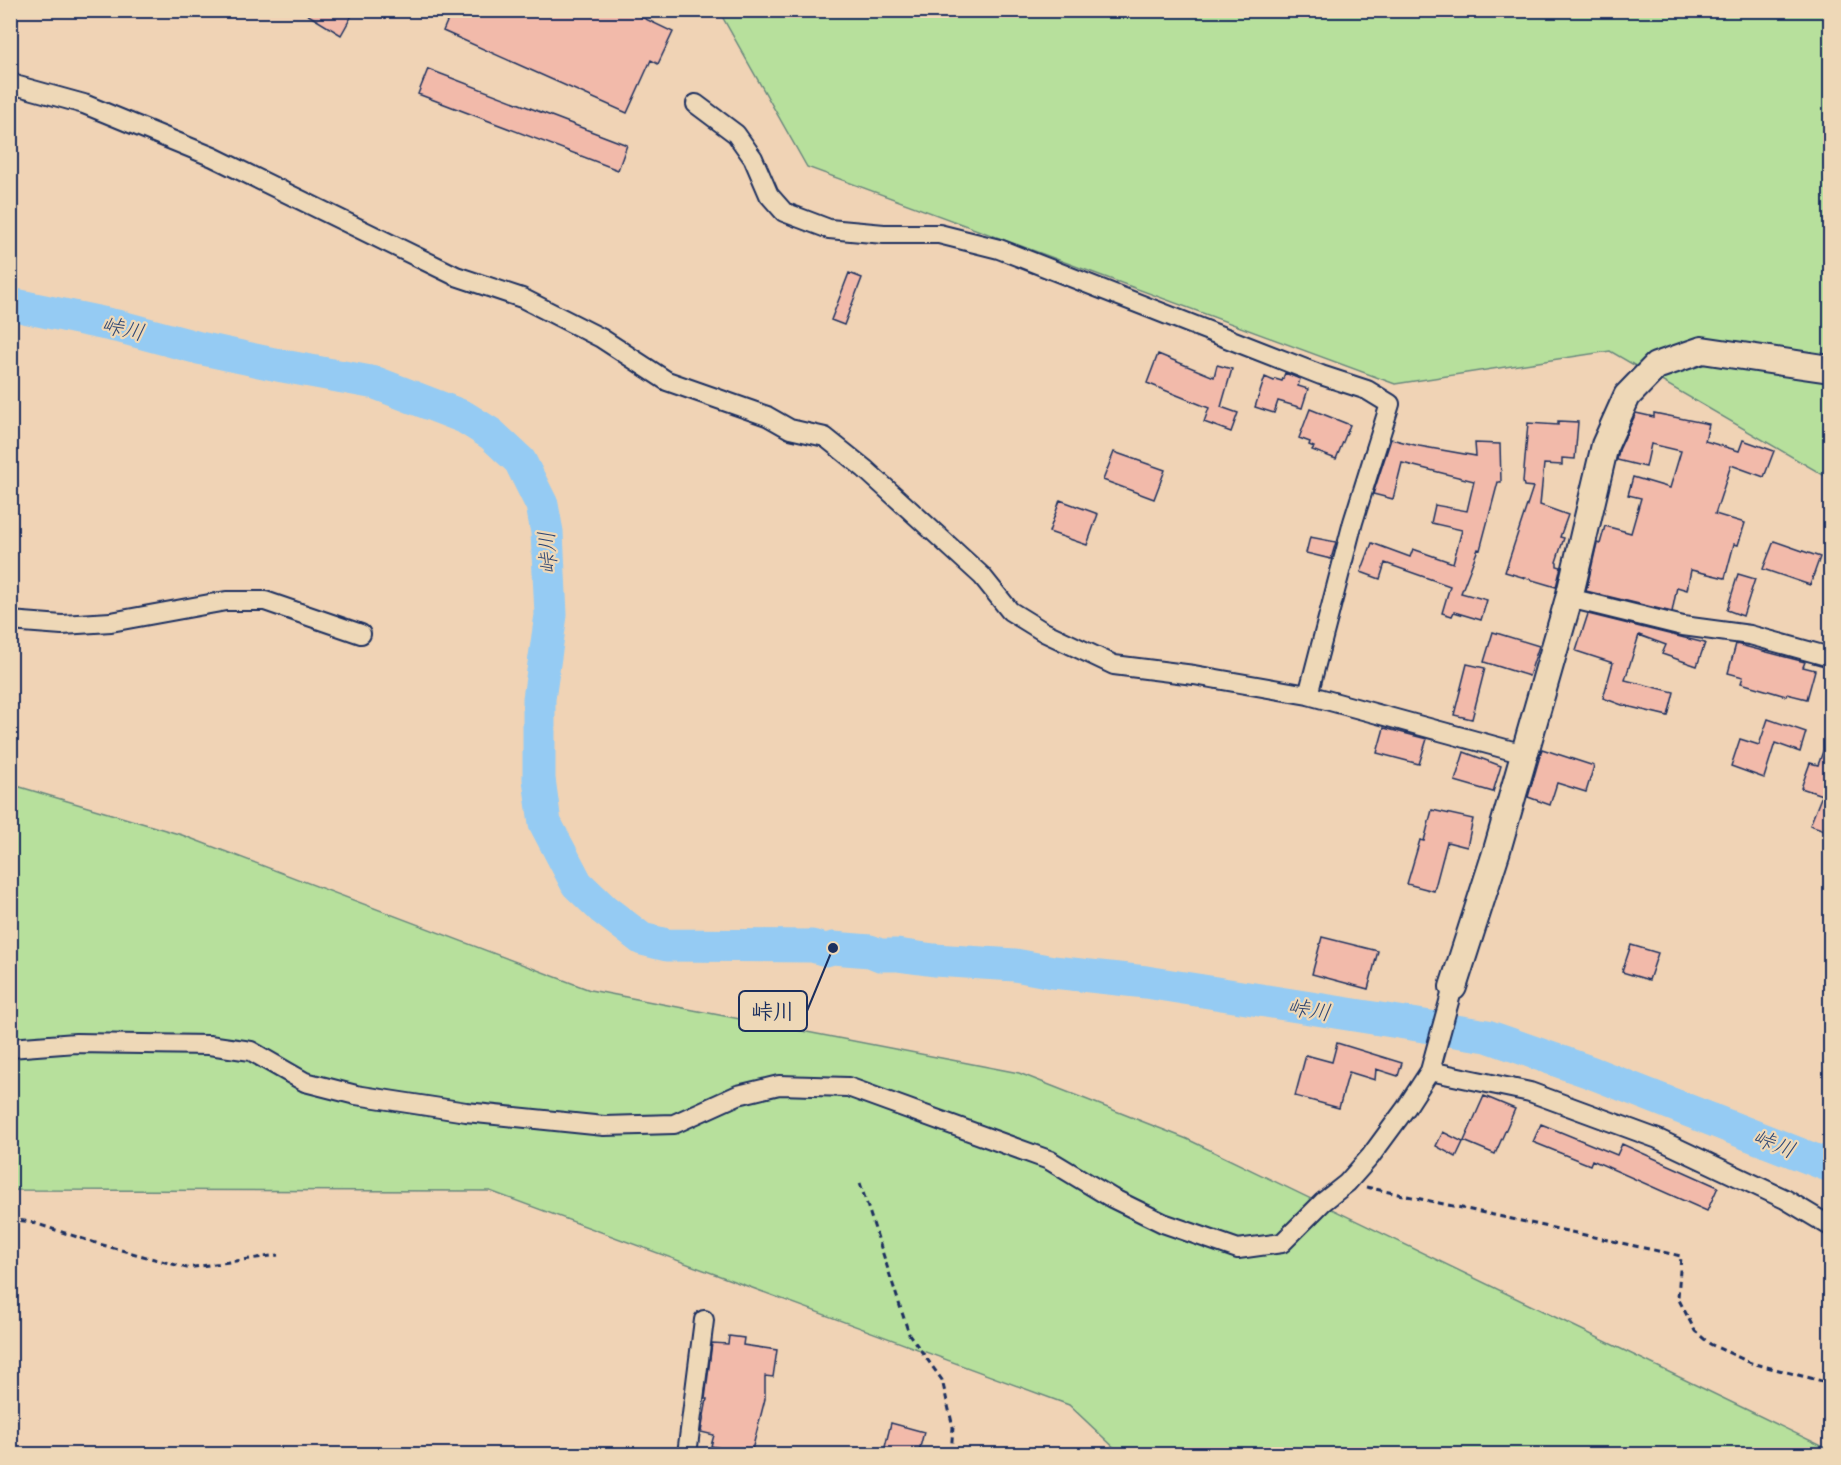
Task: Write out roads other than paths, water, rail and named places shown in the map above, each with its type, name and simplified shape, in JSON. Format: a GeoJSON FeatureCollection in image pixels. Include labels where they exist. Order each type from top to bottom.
{"type":"FeatureCollection","features":[{"type":"Feature","properties":{"kind":"street"},"geometry":{"type":"LineString","coordinates":[[10,80],[15,85],[84,104],[213,157],[456,276],[522,298],[601,338],[667,381],[766,416],[790,429],[825,437],[865,469],[982,576],[1010,611],[1044,632],[1114,665],[1194,675],[1308,695],[1524,754]]}},
{"type":"Feature","properties":{"kind":"street"},"geometry":{"type":"LineString","coordinates":[[696,104],[736,134],[753,158],[769,195],[784,212],[829,229],[884,234],[939,234],[999,249],[1321,375],[1367,390],[1390,404],[1353,522],[1308,695]]}},
{"type":"Feature","properties":{"kind":"street"},"geometry":{"type":"LineString","coordinates":[[10,1048],[76,1043],[209,1045],[251,1051],[305,1082],[356,1095],[466,1112],[604,1126],[674,1124],[738,1095],[779,1085],[848,1087],[1049,1160],[1112,1198],[1163,1223],[1238,1249],[1282,1243],[1323,1202],[1347,1183],[1406,1108],[1430,1071],[1453,987],[1497,850],[1569,598],[1605,445],[1627,396],[1656,366],[1702,350],[1830,369]]}},
{"type":"Feature","properties":{"kind":"street"},"geometry":{"type":"LineString","coordinates":[[1569,598],[1683,626],[1750,635],[1830,657]]}},
{"type":"Feature","properties":{"kind":"street"},"geometry":{"type":"LineString","coordinates":[[10,621],[62,625],[111,622],[226,601],[265,601],[361,634]]}},
{"type":"Feature","properties":{"kind":"street"},"geometry":{"type":"LineString","coordinates":[[1430,1071],[1530,1092],[1658,1139],[1785,1199],[1830,1226]]}},
{"type":"Feature","properties":{"kind":"street"},"geometry":{"type":"LineString","coordinates":[[687,1455],[704,1320]]}},
{"type":"Feature","properties":{"kind":"waterway","name":"峠川"},"geometry":{"type":"LineString","coordinates":[[10,304],[121,327],[199,348],[376,383],[464,417],[491,434],[520,461],[542,505],[547,532],[551,615],[539,699],[539,779],[545,823],[577,884],[603,909],[642,939],[667,945],[812,946],[826,950],[833,948],[870,951],[880,955],[1015,965],[1053,972],[1146,982],[1487,1036],[1590,1072],[1830,1166]]}},
{"type":"Feature","properties":{"kind":"place","name":"峠川"},"geometry":{"type":"Point","coordinates":[833,948]}}]}
